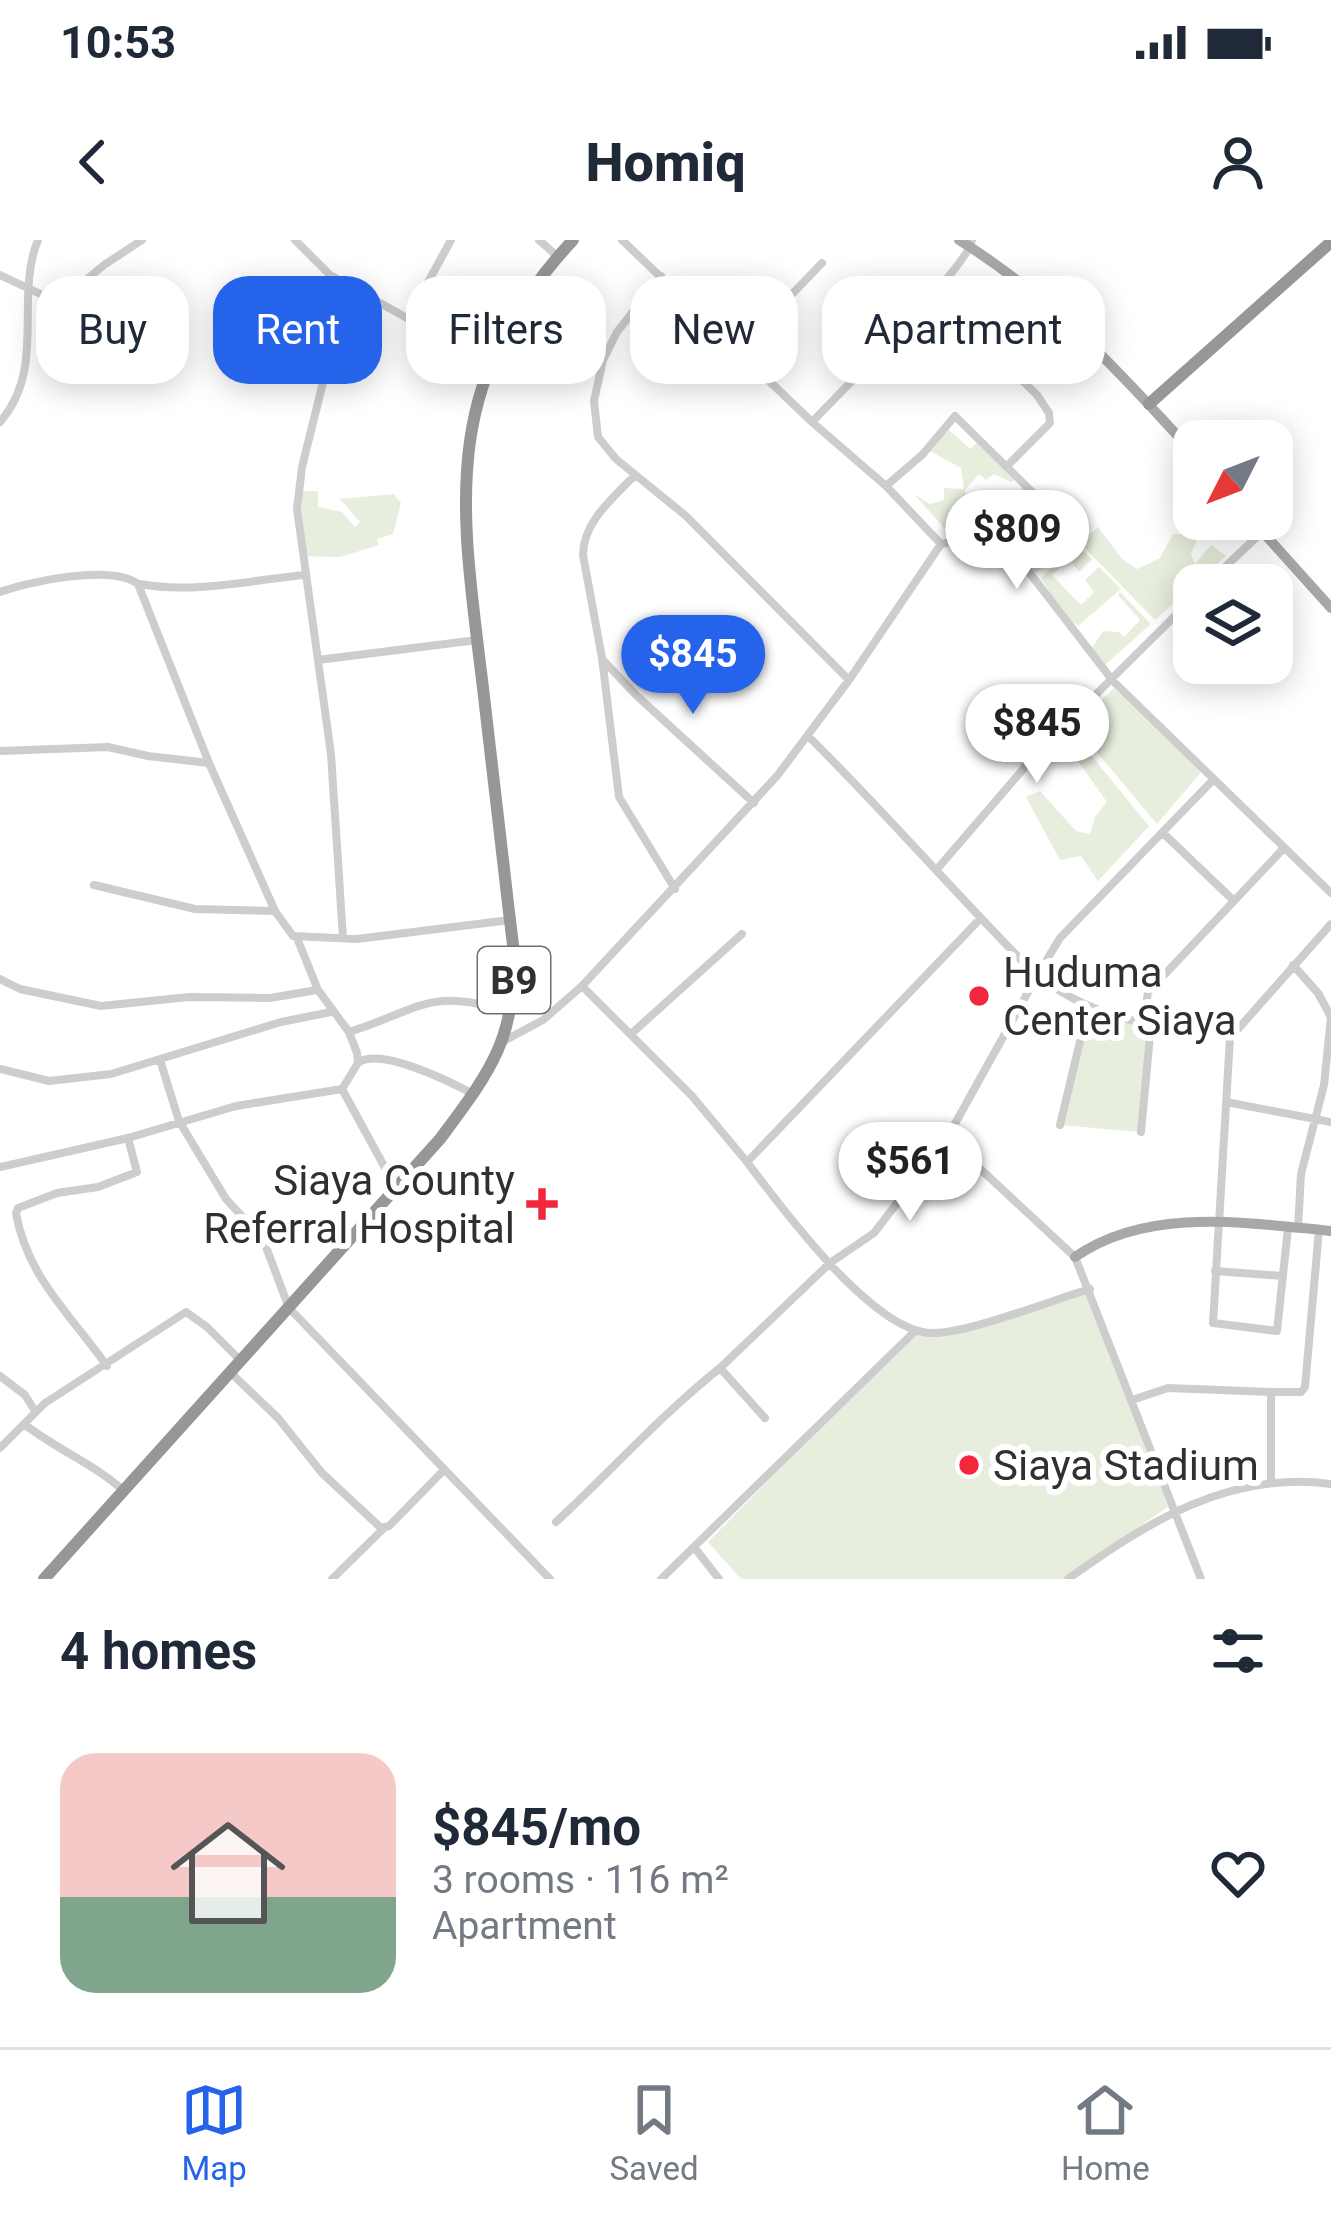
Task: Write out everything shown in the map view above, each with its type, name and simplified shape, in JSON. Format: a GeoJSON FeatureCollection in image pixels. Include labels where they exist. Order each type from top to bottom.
{"type":"FeatureCollection","features":[{"type":"Feature","properties":{"kind":"highway","name":"B9"},"geometry":{"type":"LineString","coordinates":[[543,276],[573,240]]}},
{"type":"Feature","properties":{"kind":"highway"},"geometry":{"type":"LineString","coordinates":[[1149,404],[1331,242]]}},
{"type":"Feature","properties":{"kind":"highway","name":"B9"},"geometry":{"type":"LineString","coordinates":[[44,1579],[396,1188],[474,1095],[502,1042],[511,1012],[514,969],[467,550],[464,478],[484,384]]}},
{"type":"Feature","properties":{"kind":"main road"},"geometry":{"type":"LineString","coordinates":[[959,240],[972,244],[1054,311],[1173,431]]}},
{"type":"Feature","properties":{"kind":"main road"},"geometry":{"type":"LineString","coordinates":[[1271,540],[1331,608]]}},
{"type":"Feature","properties":{"kind":"main road"},"geometry":{"type":"LineString","coordinates":[[1075,1257],[1139,1226],[1217,1224],[1325,1231]]}},
{"type":"Feature","properties":{"kind":"street"},"geometry":{"type":"LineString","coordinates":[[0,422],[14,404],[22,375],[31,322],[26,286],[38,240]]}},
{"type":"Feature","properties":{"kind":"street"},"geometry":{"type":"LineString","coordinates":[[0,275],[62,300],[142,240]]}},
{"type":"Feature","properties":{"kind":"street"},"geometry":{"type":"LineString","coordinates":[[295,240],[333,276]]}},
{"type":"Feature","properties":{"kind":"street"},"geometry":{"type":"LineString","coordinates":[[432,276],[451,240]]}},
{"type":"Feature","properties":{"kind":"street"},"geometry":{"type":"LineString","coordinates":[[539,240],[558,257]]}},
{"type":"Feature","properties":{"kind":"street"},"geometry":{"type":"LineString","coordinates":[[622,240],[661,276]]}},
{"type":"Feature","properties":{"kind":"street"},"geometry":{"type":"LineString","coordinates":[[948,276],[972,244]]}},
{"type":"Feature","properties":{"kind":"street"},"geometry":{"type":"LineString","coordinates":[[798,288],[822,263]]}},
{"type":"Feature","properties":{"kind":"street"},"geometry":{"type":"LineString","coordinates":[[630,318],[608,348],[594,401],[598,437],[634,475],[686,516],[849,680]]}},
{"type":"Feature","properties":{"kind":"street"},"geometry":{"type":"LineString","coordinates":[[324,384],[302,467],[297,509],[331,754],[343,938]]}},
{"type":"Feature","properties":{"kind":"street"},"geometry":{"type":"LineString","coordinates":[[773,384],[886,486],[941,544]]}},
{"type":"Feature","properties":{"kind":"street"},"geometry":{"type":"LineString","coordinates":[[812,422],[848,384]]}},
{"type":"Feature","properties":{"kind":"street"},"geometry":{"type":"LineString","coordinates":[[1008,465],[1050,423],[1049,412],[1026,384]]}},
{"type":"Feature","properties":{"kind":"street"},"geometry":{"type":"LineString","coordinates":[[886,486],[955,416],[1080,539]]}},
{"type":"Feature","properties":{"kind":"street"},"geometry":{"type":"LineString","coordinates":[[634,475],[594,520],[582,548],[602,658],[619,797],[674,889]]}},
{"type":"Feature","properties":{"kind":"street"},"geometry":{"type":"LineString","coordinates":[[502,1042],[543,1020],[582,986],[754,803],[849,680],[941,544],[982,538],[1003,542],[1113,681],[1331,893]]}},
{"type":"Feature","properties":{"kind":"street"},"geometry":{"type":"LineString","coordinates":[[1228,564],[1254,540]]}},
{"type":"Feature","properties":{"kind":"street"},"geometry":{"type":"LineString","coordinates":[[0,592],[76,577],[122,575],[138,584],[163,588],[305,575]]}},
{"type":"Feature","properties":{"kind":"street"},"geometry":{"type":"LineString","coordinates":[[138,584],[209,763],[275,911],[297,938],[318,990],[349,1032],[358,1063]]}},
{"type":"Feature","properties":{"kind":"street"},"geometry":{"type":"LineString","coordinates":[[938,868],[1037,753],[1173,617]]}},
{"type":"Feature","properties":{"kind":"street"},"geometry":{"type":"LineString","coordinates":[[318,660],[478,640]]}},
{"type":"Feature","properties":{"kind":"street"},"geometry":{"type":"LineString","coordinates":[[602,658],[754,803]]}},
{"type":"Feature","properties":{"kind":"street"},"geometry":{"type":"LineString","coordinates":[[808,736],[1037,976],[1088,1008],[1151,1025],[1214,1030],[1230,1039]]}},
{"type":"Feature","properties":{"kind":"street"},"geometry":{"type":"LineString","coordinates":[[0,751],[108,747],[209,763]]}},
{"type":"Feature","properties":{"kind":"street"},"geometry":{"type":"LineString","coordinates":[[556,1522],[620,1463],[661,1416],[720,1368],[830,1263],[861,1245],[885,1221],[947,1138],[1060,938],[1213,780]]}},
{"type":"Feature","properties":{"kind":"street"},"geometry":{"type":"LineString","coordinates":[[1163,833],[1232,899]]}},
{"type":"Feature","properties":{"kind":"street"},"geometry":{"type":"LineString","coordinates":[[1141,1132],[1151,1025],[1148,992],[1283,848]]}},
{"type":"Feature","properties":{"kind":"street"},"geometry":{"type":"LineString","coordinates":[[94,886],[195,909],[275,911]]}},
{"type":"Feature","properties":{"kind":"street"},"geometry":{"type":"LineString","coordinates":[[747,1162],[980,919]]}},
{"type":"Feature","properties":{"kind":"street"},"geometry":{"type":"LineString","coordinates":[[297,938],[343,938],[510,920]]}},
{"type":"Feature","properties":{"kind":"street"},"geometry":{"type":"LineString","coordinates":[[1293,965],[1318,993],[1331,1017],[1277,1331],[1213,1323],[1230,1039],[1293,965],[1331,924]]}},
{"type":"Feature","properties":{"kind":"street"},"geometry":{"type":"LineString","coordinates":[[631,1034],[742,934]]}},
{"type":"Feature","properties":{"kind":"street"},"geometry":{"type":"LineString","coordinates":[[0,979],[20,989],[100,1006],[126,1000],[270,998],[318,990]]}},
{"type":"Feature","properties":{"kind":"street"},"geometry":{"type":"LineString","coordinates":[[582,986],[715,1121],[830,1263],[882,1313],[915,1331],[951,1331],[1090,1289]]}},
{"type":"Feature","properties":{"kind":"street"},"geometry":{"type":"LineString","coordinates":[[349,1032],[442,999],[458,998],[511,1012]]}},
{"type":"Feature","properties":{"kind":"street"},"geometry":{"type":"LineString","coordinates":[[1060,1125],[1088,1008]]}},
{"type":"Feature","properties":{"kind":"street"},"geometry":{"type":"LineString","coordinates":[[0,1070],[49,1081],[111,1074],[281,1022],[332,1012]]}},
{"type":"Feature","properties":{"kind":"street"},"geometry":{"type":"LineString","coordinates":[[0,1167],[128,1138],[236,1106],[342,1089],[358,1063],[369,1056],[446,1080],[474,1095]]}},
{"type":"Feature","properties":{"kind":"street"},"geometry":{"type":"LineString","coordinates":[[160,1060],[179,1121],[226,1198],[263,1239],[289,1308],[550,1579]]}},
{"type":"Feature","properties":{"kind":"street"},"geometry":{"type":"LineString","coordinates":[[342,1089],[396,1188]]}},
{"type":"Feature","properties":{"kind":"street"},"geometry":{"type":"LineString","coordinates":[[1226,1102],[1331,1121]]}},
{"type":"Feature","properties":{"kind":"street"},"geometry":{"type":"LineString","coordinates":[[107,1366],[72,1316],[38,1280],[16,1213],[18,1208],[57,1193],[98,1187],[137,1172],[128,1138]]}},
{"type":"Feature","properties":{"kind":"street"},"geometry":{"type":"LineString","coordinates":[[947,1138],[1075,1257],[1201,1579]]}},
{"type":"Feature","properties":{"kind":"street"},"geometry":{"type":"LineString","coordinates":[[1132,1400],[1168,1388],[1299,1393],[1305,1387],[1325,1231]]}},
{"type":"Feature","properties":{"kind":"street"},"geometry":{"type":"LineString","coordinates":[[1215,1271],[1283,1276]]}},
{"type":"Feature","properties":{"kind":"street"},"geometry":{"type":"LineString","coordinates":[[0,1448],[35,1411],[186,1312],[241,1361]]}},
{"type":"Feature","properties":{"kind":"street"},"geometry":{"type":"LineString","coordinates":[[661,1579],[915,1331]]}},
{"type":"Feature","properties":{"kind":"street"},"geometry":{"type":"LineString","coordinates":[[720,1368],[765,1418]]}},
{"type":"Feature","properties":{"kind":"street"},"geometry":{"type":"LineString","coordinates":[[231,1373],[278,1418],[322,1473],[383,1528]]}},
{"type":"Feature","properties":{"kind":"street"},"geometry":{"type":"LineString","coordinates":[[0,1376],[26,1395],[35,1411]]}},
{"type":"Feature","properties":{"kind":"street"},"geometry":{"type":"LineString","coordinates":[[1270,1392],[1271,1482]]}},
{"type":"Feature","properties":{"kind":"street"},"geometry":{"type":"LineString","coordinates":[[24,1424],[125,1492]]}},
{"type":"Feature","properties":{"kind":"street"},"geometry":{"type":"LineString","coordinates":[[332,1579],[443,1470]]}},
{"type":"Feature","properties":{"kind":"street"},"geometry":{"type":"LineString","coordinates":[[1068,1579],[1176,1508],[1271,1482],[1331,1484]]}},
{"type":"Feature","properties":{"kind":"street"},"geometry":{"type":"LineString","coordinates":[[694,1547],[719,1579]]}},
{"type":"Feature","properties":{"kind":"green space"},"geometry":{"type":"Polygon","coordinates":[[[948,429],[970,449],[978,442],[1015,480],[994,474],[986,480],[979,474],[965,490],[966,512],[946,530],[914,494],[930,504],[944,500],[944,488],[964,489],[961,468],[930,451],[948,429]]]}},
{"type":"Feature","properties":{"kind":"green space"},"geometry":{"type":"Polygon","coordinates":[[[1025,486],[1047,510],[1044,513],[1030,499],[1013,517],[1018,522],[1030,512],[1043,525],[1032,536],[1038,542],[1056,525],[1049,510],[1067,528],[1068,543],[1031,578],[980,527],[1025,486]]]}},
{"type":"Feature","properties":{"kind":"green space"},"geometry":{"type":"Polygon","coordinates":[[[302,491],[318,491],[318,507],[342,512],[355,527],[360,522],[340,499],[394,494],[401,503],[393,534],[377,539],[379,545],[340,557],[300,556],[302,491]]]}},
{"type":"Feature","properties":{"kind":"green space"},"geometry":{"type":"Polygon","coordinates":[[[1098,527],[1122,559],[1137,569],[1160,558],[1173,534],[1173,540],[1197,540],[1191,554],[1195,564],[1173,564],[1173,604],[1155,620],[1080,543],[1098,527]]]}},
{"type":"Feature","properties":{"kind":"green space"},"geometry":{"type":"Polygon","coordinates":[[[1076,543],[1092,559],[1079,572],[1069,559],[1052,575],[1081,605],[1094,592],[1085,580],[1099,567],[1121,589],[1078,626],[1062,614],[1041,578],[1076,543]]]}},
{"type":"Feature","properties":{"kind":"green space"},"geometry":{"type":"Polygon","coordinates":[[[1211,545],[1226,556],[1217,564],[1195,564],[1211,545]]]}},
{"type":"Feature","properties":{"kind":"green space"},"geometry":{"type":"Polygon","coordinates":[[[1120,592],[1151,624],[1105,665],[1091,649],[1103,631],[1124,637],[1140,620],[1120,592]]]}},
{"type":"Feature","properties":{"kind":"green space"},"geometry":{"type":"Polygon","coordinates":[[[1114,688],[1202,771],[1157,824],[1075,726],[1114,688]]]}},
{"type":"Feature","properties":{"kind":"green space"},"geometry":{"type":"Polygon","coordinates":[[[1076,737],[1149,826],[1098,881],[1081,856],[1060,860],[1026,797],[1040,791],[1076,831],[1090,834],[1107,802],[1068,747],[1076,737]]]}},
{"type":"Feature","properties":{"kind":"green space"},"geometry":{"type":"Polygon","coordinates":[[[1086,1012],[1151,1025],[1141,1132],[1060,1125],[1086,1012]]]}},
{"type":"Feature","properties":{"kind":"green space","name":"Siaya Stadium"},"geometry":{"type":"Polygon","coordinates":[[[1086,1290],[1168,1507],[1064,1579],[741,1579],[708,1542],[915,1331],[955,1333],[1086,1290]]]}},
{"type":"Feature","properties":{"kind":"place","name":"Huduma Center Siaya"},"geometry":{"type":"Point","coordinates":[979,996]}},
{"type":"Feature","properties":{"kind":"place","name":"Siaya County Referral Hospital"},"geometry":{"type":"Point","coordinates":[542,1204]}},
{"type":"Feature","properties":{"kind":"place","name":"Siaya Stadium"},"geometry":{"type":"Point","coordinates":[969,1465]}}]}
